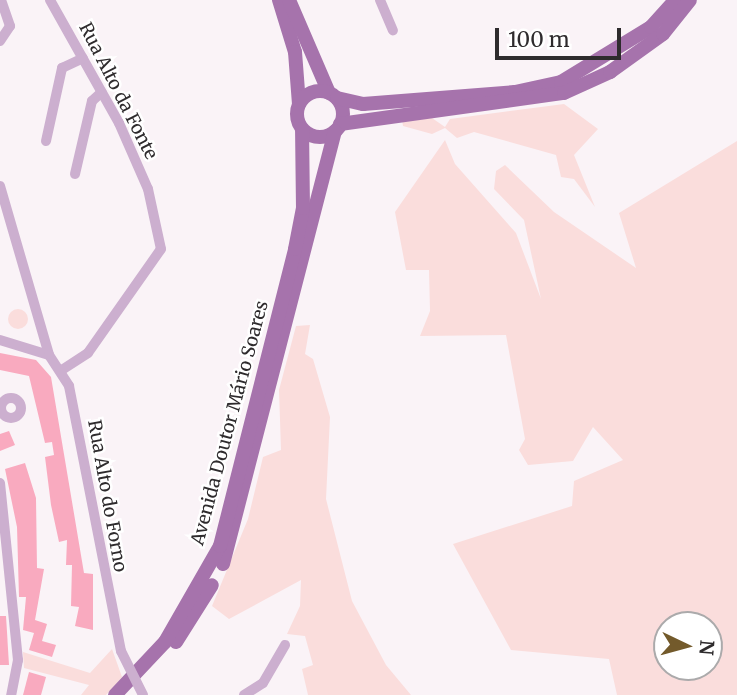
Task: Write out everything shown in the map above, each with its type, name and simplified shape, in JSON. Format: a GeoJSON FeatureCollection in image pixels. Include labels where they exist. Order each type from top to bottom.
{"type":"FeatureCollection","features":[{"type":"Feature","properties":{"kind":"main road"},"geometry":{"type":"LineString","coordinates":[[279,0],[295,52],[302,129],[318,137],[338,127],[564,93],[610,72],[663,34],[691,0]]}},
{"type":"Feature","properties":{"kind":"main road"},"geometry":{"type":"LineString","coordinates":[[289,0],[333,95],[338,127]]}},
{"type":"Feature","properties":{"kind":"main road"},"geometry":{"type":"LineString","coordinates":[[299,104],[312,92],[363,104],[516,92],[561,82],[651,27],[675,0]]}},
{"type":"Feature","properties":{"kind":"main road","name":"Avenida Doutor Mário Soares"},"geometry":{"type":"LineString","coordinates":[[129,695],[198,612],[230,546],[338,127]]}},
{"type":"Feature","properties":{"kind":"main road","name":"Avenida Doutor Mário Soares"},"geometry":{"type":"LineString","coordinates":[[115,695],[165,642],[220,546],[295,249],[303,208],[302,129]]}},
{"type":"Feature","properties":{"kind":"street"},"geometry":{"type":"LineString","coordinates":[[0,41],[10,26],[1,0]]}},
{"type":"Feature","properties":{"kind":"street","name":"Rua Alto da Fonte"},"geometry":{"type":"LineString","coordinates":[[50,0],[102,92],[148,190],[161,248],[88,353],[62,370]]}},
{"type":"Feature","properties":{"kind":"street"},"geometry":{"type":"LineString","coordinates":[[380,0],[393,30]]}},
{"type":"Feature","properties":{"kind":"street"},"geometry":{"type":"LineString","coordinates":[[46,141],[62,68],[83,58]]}},
{"type":"Feature","properties":{"kind":"street"},"geometry":{"type":"LineString","coordinates":[[75,174],[92,101],[102,92]]}},
{"type":"Feature","properties":{"kind":"street"},"geometry":{"type":"LineString","coordinates":[[0,186],[49,355]]}},
{"type":"Feature","properties":{"kind":"street"},"geometry":{"type":"LineString","coordinates":[[0,340],[49,355]]}},
{"type":"Feature","properties":{"kind":"street","name":"Rua Alto do Forno"},"geometry":{"type":"LineString","coordinates":[[49,355],[62,370],[121,651],[143,695]]}},
{"type":"Feature","properties":{"kind":"street"},"geometry":{"type":"LineString","coordinates":[[0,483],[3,541],[18,660],[11,695]]}},
{"type":"Feature","properties":{"kind":"street"},"geometry":{"type":"LineString","coordinates":[[244,695],[264,689],[285,645]]}},
{"type":"Feature","properties":{"kind":"shaded area"},"geometry":{"type":"Polygon","coordinates":[[[564,104],[598,129],[574,155],[595,207],[574,179],[561,177],[556,155],[474,132],[457,138],[445,128],[432,134],[403,126],[402,120],[432,118],[445,127],[450,119],[564,104]]]}},
{"type":"Feature","properties":{"kind":"shaded area"},"geometry":{"type":"Polygon","coordinates":[[[445,140],[455,164],[516,233],[541,299],[524,220],[494,189],[496,171],[505,165],[554,212],[636,268],[619,213],[737,141],[737,695],[617,695],[609,659],[511,650],[453,544],[572,506],[574,481],[623,460],[593,427],[573,461],[528,465],[519,450],[525,439],[506,335],[420,336],[430,311],[429,270],[406,270],[395,212],[445,140]]]}},
{"type":"Feature","properties":{"kind":"shaded area"},"geometry":{"type":"Polygon","coordinates":[[[18,309],[25,312],[28,319],[25,326],[18,329],[11,326],[8,319],[11,312],[18,309]]]}},
{"type":"Feature","properties":{"kind":"shaded area"},"geometry":{"type":"Polygon","coordinates":[[[310,325],[305,354],[313,359],[330,417],[326,499],[352,601],[386,665],[411,695],[308,695],[302,669],[313,665],[305,636],[287,634],[300,606],[301,580],[229,619],[212,606],[248,519],[263,457],[281,450],[279,390],[296,326],[310,325]]]}},
{"type":"Feature","properties":{"kind":"shaded area"},"geometry":{"type":"Polygon","coordinates":[[[112,649],[122,677],[106,695],[81,695],[89,685],[24,668],[23,652],[90,673],[112,649]]]}},
{"type":"Feature","properties":{"kind":"building"},"geometry":{"type":"Polygon","coordinates":[[[0,353],[36,360],[51,377],[84,573],[93,574],[93,630],[75,626],[79,607],[71,606],[72,565],[66,565],[67,540],[59,542],[45,457],[54,455],[52,442],[45,443],[29,376],[0,370],[0,353]]]}},
{"type":"Feature","properties":{"kind":"building"},"geometry":{"type":"Polygon","coordinates":[[[9,431],[15,445],[0,451],[0,434],[9,431]]]}},
{"type":"Feature","properties":{"kind":"building"},"geometry":{"type":"Polygon","coordinates":[[[25,463],[36,498],[37,568],[44,569],[35,620],[47,624],[42,641],[56,645],[52,657],[29,650],[34,633],[23,630],[26,597],[19,597],[17,527],[5,469],[25,463]]]}},
{"type":"Feature","properties":{"kind":"building"},"geometry":{"type":"Polygon","coordinates":[[[0,616],[6,616],[9,665],[0,665],[0,616]]]}},
{"type":"Feature","properties":{"kind":"building"},"geometry":{"type":"Polygon","coordinates":[[[29,672],[46,677],[41,695],[23,695],[29,672]]]}}]}
